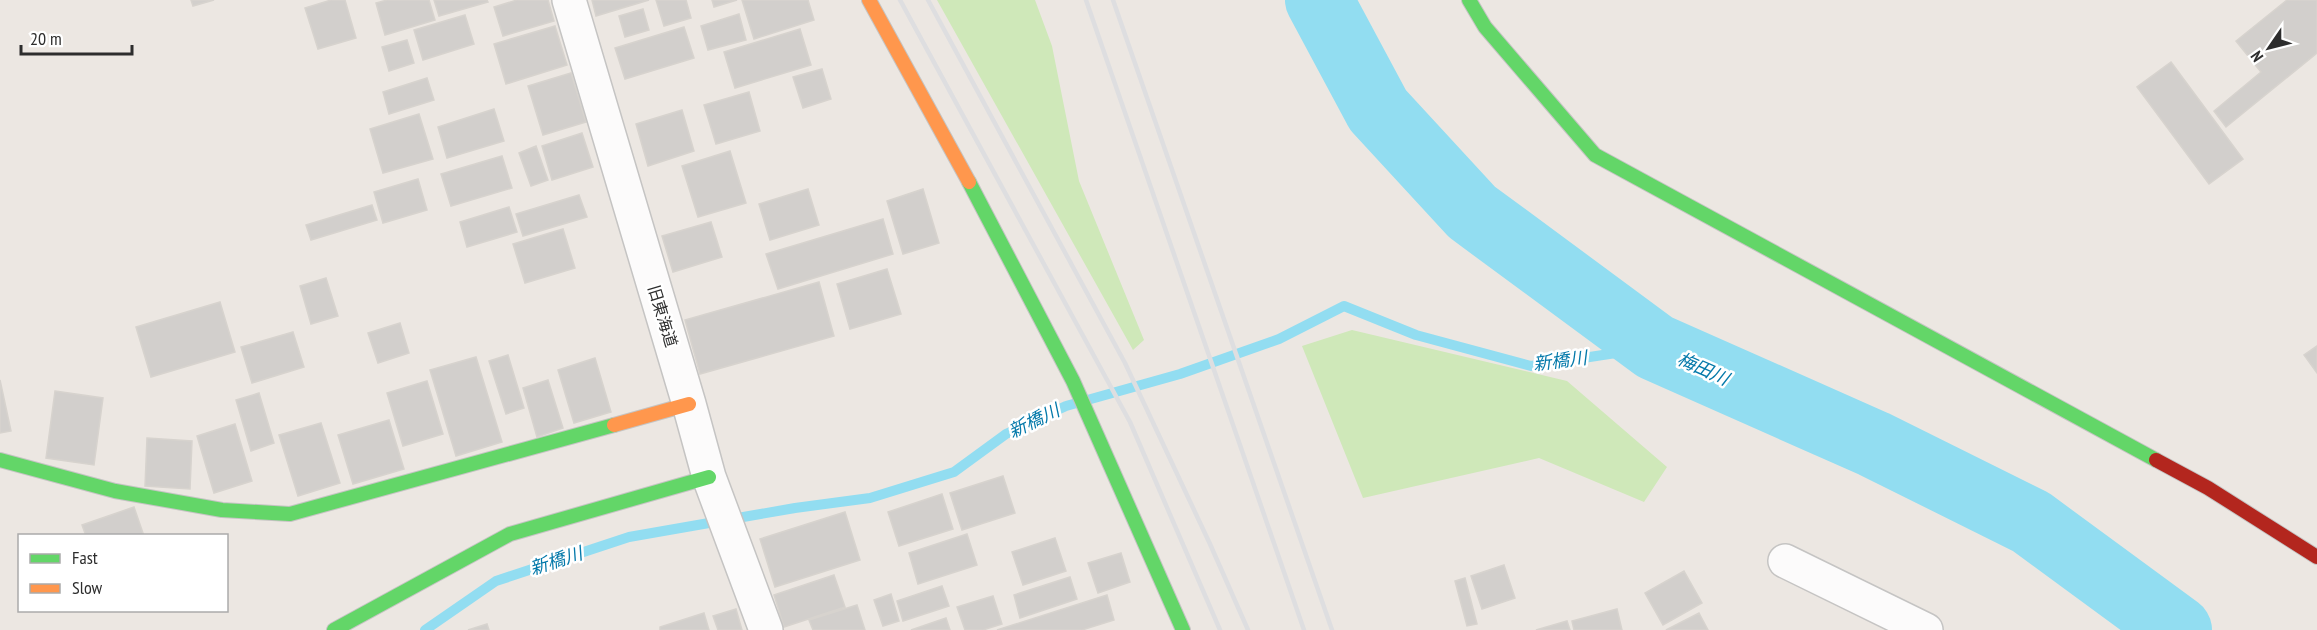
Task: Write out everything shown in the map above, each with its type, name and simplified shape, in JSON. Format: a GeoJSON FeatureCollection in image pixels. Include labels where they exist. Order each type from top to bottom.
{"type":"FeatureCollection","features":[{"type":"Feature","properties":{"kind":"street","name":"旧東海道"},"geometry":{"type":"LineString","coordinates":[[569,0],[713,489],[766,630]]}},
{"type":"Feature","properties":{"kind":"street"},"geometry":{"type":"LineString","coordinates":[[869,0],[930,108],[1073,381],[1183,630]]}},
{"type":"Feature","properties":{"kind":"street"},"geometry":{"type":"LineString","coordinates":[[1469,0],[1485,27],[1595,155],[2208,488],[2317,557]]}},
{"type":"Feature","properties":{"kind":"street"},"geometry":{"type":"LineString","coordinates":[[0,460],[116,491],[222,510],[290,514],[689,404]]}},
{"type":"Feature","properties":{"kind":"street"},"geometry":{"type":"LineString","coordinates":[[333,630],[510,534],[713,489]]}},
{"type":"Feature","properties":{"kind":"street"},"geometry":{"type":"LineString","coordinates":[[1785,561],[1926,630]]}},
{"type":"Feature","properties":{"kind":"green space"},"geometry":{"type":"Polygon","coordinates":[[[937,0],[1035,0],[1052,46],[1079,181],[1144,340],[1133,350],[937,0]]]}},
{"type":"Feature","properties":{"kind":"green space"},"geometry":{"type":"Polygon","coordinates":[[[1352,330],[1567,381],[1667,467],[1644,502],[1539,458],[1363,498],[1302,346],[1352,330]]]}},
{"type":"Feature","properties":{"kind":"building"},"geometry":{"type":"Polygon","coordinates":[[[191,0],[214,0],[193,6],[191,0]]]}},
{"type":"Feature","properties":{"kind":"building"},"geometry":{"type":"Polygon","coordinates":[[[331,0],[345,0],[356,38],[318,49],[305,8],[331,0]]]}},
{"type":"Feature","properties":{"kind":"building"},"geometry":{"type":"Polygon","coordinates":[[[387,0],[429,0],[435,20],[385,35],[376,3],[387,0]]]}},
{"type":"Feature","properties":{"kind":"building"},"geometry":{"type":"Polygon","coordinates":[[[434,0],[487,0],[488,2],[439,16],[434,0]]]}},
{"type":"Feature","properties":{"kind":"building"},"geometry":{"type":"Polygon","coordinates":[[[517,0],[548,0],[554,21],[503,36],[494,7],[517,0]]]}},
{"type":"Feature","properties":{"kind":"building"},"geometry":{"type":"Polygon","coordinates":[[[592,0],[649,0],[596,16],[592,0]]]}},
{"type":"Feature","properties":{"kind":"building"},"geometry":{"type":"Polygon","coordinates":[[[656,0],[686,0],[691,18],[664,26],[656,0]]]}},
{"type":"Feature","properties":{"kind":"building"},"geometry":{"type":"Polygon","coordinates":[[[712,0],[737,0],[714,7],[712,0]]]}},
{"type":"Feature","properties":{"kind":"building"},"geometry":{"type":"Polygon","coordinates":[[[742,0],[808,0],[814,20],[754,39],[742,0]]]}},
{"type":"Feature","properties":{"kind":"building"},"geometry":{"type":"Polygon","coordinates":[[[2287,0],[2317,0],[2317,53],[2226,127],[2214,111],[2261,72],[2236,41],[2287,0]]]}},
{"type":"Feature","properties":{"kind":"building"},"geometry":{"type":"Polygon","coordinates":[[[643,9],[649,30],[625,37],[619,16],[643,9]]]}},
{"type":"Feature","properties":{"kind":"building"},"geometry":{"type":"Polygon","coordinates":[[[739,14],[746,40],[708,50],[701,26],[739,14]]]}},
{"type":"Feature","properties":{"kind":"building"},"geometry":{"type":"Polygon","coordinates":[[[465,15],[474,44],[423,60],[414,30],[465,15]]]}},
{"type":"Feature","properties":{"kind":"building"},"geometry":{"type":"Polygon","coordinates":[[[555,26],[567,65],[506,84],[494,44],[555,26]]]}},
{"type":"Feature","properties":{"kind":"building"},"geometry":{"type":"Polygon","coordinates":[[[684,27],[694,58],[625,79],[615,48],[684,27]]]}},
{"type":"Feature","properties":{"kind":"building"},"geometry":{"type":"Polygon","coordinates":[[[800,29],[811,65],[735,88],[724,52],[800,29]]]}},
{"type":"Feature","properties":{"kind":"building"},"geometry":{"type":"Polygon","coordinates":[[[407,40],[414,63],[389,71],[382,47],[407,40]]]}},
{"type":"Feature","properties":{"kind":"building"},"geometry":{"type":"Polygon","coordinates":[[[2171,62],[2243,159],[2209,184],[2137,87],[2171,62]]]}},
{"type":"Feature","properties":{"kind":"building"},"geometry":{"type":"Polygon","coordinates":[[[822,69],[831,99],[803,108],[793,77],[822,69]]]}},
{"type":"Feature","properties":{"kind":"building"},"geometry":{"type":"Polygon","coordinates":[[[571,73],[586,122],[543,135],[528,86],[571,73]]]}},
{"type":"Feature","properties":{"kind":"building"},"geometry":{"type":"Polygon","coordinates":[[[427,78],[434,100],[389,114],[383,92],[427,78]]]}},
{"type":"Feature","properties":{"kind":"building"},"geometry":{"type":"Polygon","coordinates":[[[749,92],[760,131],[716,144],[704,105],[749,92]]]}},
{"type":"Feature","properties":{"kind":"building"},"geometry":{"type":"Polygon","coordinates":[[[494,109],[504,141],[447,158],[438,127],[494,109]]]}},
{"type":"Feature","properties":{"kind":"building"},"geometry":{"type":"Polygon","coordinates":[[[682,110],[694,151],[648,166],[636,124],[682,110]]]}},
{"type":"Feature","properties":{"kind":"building"},"geometry":{"type":"Polygon","coordinates":[[[419,114],[433,159],[383,173],[370,129],[419,114]]]}},
{"type":"Feature","properties":{"kind":"building"},"geometry":{"type":"Polygon","coordinates":[[[582,133],[593,167],[552,180],[542,146],[582,133]]]}},
{"type":"Feature","properties":{"kind":"building"},"geometry":{"type":"Polygon","coordinates":[[[536,146],[548,180],[531,186],[519,153],[536,146]]]}},
{"type":"Feature","properties":{"kind":"building"},"geometry":{"type":"Polygon","coordinates":[[[730,151],[746,203],[698,217],[682,166],[730,151]]]}},
{"type":"Feature","properties":{"kind":"building"},"geometry":{"type":"Polygon","coordinates":[[[502,156],[512,188],[451,206],[441,174],[502,156]]]}},
{"type":"Feature","properties":{"kind":"building"},"geometry":{"type":"Polygon","coordinates":[[[418,179],[427,210],[383,223],[374,192],[418,179]]]}},
{"type":"Feature","properties":{"kind":"building"},"geometry":{"type":"Polygon","coordinates":[[[808,189],[819,225],[770,240],[759,204],[808,189]]]}},
{"type":"Feature","properties":{"kind":"building"},"geometry":{"type":"Polygon","coordinates":[[[923,189],[939,243],[903,254],[887,201],[923,189]]]}},
{"type":"Feature","properties":{"kind":"building"},"geometry":{"type":"Polygon","coordinates":[[[579,195],[587,217],[523,236],[516,214],[579,195]]]}},
{"type":"Feature","properties":{"kind":"building"},"geometry":{"type":"Polygon","coordinates":[[[372,205],[377,220],[311,240],[306,225],[372,205]]]}},
{"type":"Feature","properties":{"kind":"building"},"geometry":{"type":"Polygon","coordinates":[[[509,207],[517,232],[467,247],[460,222],[509,207]]]}},
{"type":"Feature","properties":{"kind":"building"},"geometry":{"type":"Polygon","coordinates":[[[883,219],[893,254],[778,289],[766,254],[883,219]]]}},
{"type":"Feature","properties":{"kind":"building"},"geometry":{"type":"Polygon","coordinates":[[[711,222],[722,257],[673,272],[662,236],[711,222]]]}},
{"type":"Feature","properties":{"kind":"building"},"geometry":{"type":"Polygon","coordinates":[[[563,229],[575,268],[525,283],[513,244],[563,229]]]}},
{"type":"Feature","properties":{"kind":"building"},"geometry":{"type":"Polygon","coordinates":[[[887,269],[901,314],[850,329],[837,284],[887,269]]]}},
{"type":"Feature","properties":{"kind":"building"},"geometry":{"type":"Polygon","coordinates":[[[326,278],[338,316],[311,324],[300,286],[326,278]]]}},
{"type":"Feature","properties":{"kind":"building"},"geometry":{"type":"Polygon","coordinates":[[[819,282],[834,336],[700,374],[685,320],[819,282]]]}},
{"type":"Feature","properties":{"kind":"building"},"geometry":{"type":"Polygon","coordinates":[[[220,302],[235,352],[151,377],[136,327],[220,302]]]}},
{"type":"Feature","properties":{"kind":"building"},"geometry":{"type":"Polygon","coordinates":[[[400,323],[409,353],[378,363],[368,333],[400,323]]]}},
{"type":"Feature","properties":{"kind":"building"},"geometry":{"type":"Polygon","coordinates":[[[293,332],[304,367],[252,383],[241,347],[293,332]]]}},
{"type":"Feature","properties":{"kind":"building"},"geometry":{"type":"Polygon","coordinates":[[[2317,346],[2317,373],[2304,355],[2317,346]]]}},
{"type":"Feature","properties":{"kind":"building"},"geometry":{"type":"Polygon","coordinates":[[[508,355],[524,408],[506,414],[489,361],[508,355]]]}},
{"type":"Feature","properties":{"kind":"building"},"geometry":{"type":"Polygon","coordinates":[[[476,357],[502,442],[456,456],[430,370],[476,357]]]}},
{"type":"Feature","properties":{"kind":"building"},"geometry":{"type":"Polygon","coordinates":[[[595,358],[611,412],[574,423],[558,370],[595,358]]]}},
{"type":"Feature","properties":{"kind":"building"},"geometry":{"type":"Polygon","coordinates":[[[0,380],[11,431],[0,433],[0,380]]]}},
{"type":"Feature","properties":{"kind":"building"},"geometry":{"type":"Polygon","coordinates":[[[548,380],[563,428],[537,437],[523,388],[548,380]]]}},
{"type":"Feature","properties":{"kind":"building"},"geometry":{"type":"Polygon","coordinates":[[[427,381],[443,434],[403,446],[387,393],[427,381]]]}},
{"type":"Feature","properties":{"kind":"building"},"geometry":{"type":"Polygon","coordinates":[[[55,391],[103,398],[94,465],[46,458],[55,391]]]}},
{"type":"Feature","properties":{"kind":"building"},"geometry":{"type":"Polygon","coordinates":[[[259,393],[274,443],[251,451],[236,400],[259,393]]]}},
{"type":"Feature","properties":{"kind":"building"},"geometry":{"type":"Polygon","coordinates":[[[389,420],[404,469],[353,484],[338,435],[389,420]]]}},
{"type":"Feature","properties":{"kind":"building"},"geometry":{"type":"Polygon","coordinates":[[[321,423],[340,483],[298,496],[279,435],[321,423]]]}},
{"type":"Feature","properties":{"kind":"building"},"geometry":{"type":"Polygon","coordinates":[[[235,424],[252,481],[214,493],[197,436],[235,424]]]}},
{"type":"Feature","properties":{"kind":"building"},"geometry":{"type":"Polygon","coordinates":[[[147,438],[192,441],[190,489],[145,486],[147,438]]]}},
{"type":"Feature","properties":{"kind":"building"},"geometry":{"type":"Polygon","coordinates":[[[1003,476],[1015,513],[962,530],[950,493],[1003,476]]]}},
{"type":"Feature","properties":{"kind":"building"},"geometry":{"type":"Polygon","coordinates":[[[942,494],[953,529],[899,546],[888,512],[942,494]]]}},
{"type":"Feature","properties":{"kind":"building"},"geometry":{"type":"Polygon","coordinates":[[[134,507],[143,534],[85,534],[82,525],[134,507]]]}},
{"type":"Feature","properties":{"kind":"building"},"geometry":{"type":"Polygon","coordinates":[[[845,512],[860,560],[775,587],[760,539],[845,512]]]}},
{"type":"Feature","properties":{"kind":"building"},"geometry":{"type":"Polygon","coordinates":[[[967,534],[977,565],[918,584],[909,553],[967,534]]]}},
{"type":"Feature","properties":{"kind":"building"},"geometry":{"type":"Polygon","coordinates":[[[1055,538],[1066,571],[1023,585],[1012,552],[1055,538]]]}},
{"type":"Feature","properties":{"kind":"building"},"geometry":{"type":"Polygon","coordinates":[[[1121,553],[1130,582],[1098,593],[1088,563],[1121,553]]]}},
{"type":"Feature","properties":{"kind":"building"},"geometry":{"type":"Polygon","coordinates":[[[1504,565],[1515,598],[1482,609],[1471,576],[1504,565]]]}},
{"type":"Feature","properties":{"kind":"building"},"geometry":{"type":"Polygon","coordinates":[[[1684,571],[1702,603],[1663,625],[1645,593],[1684,571]]]}},
{"type":"Feature","properties":{"kind":"building"},"geometry":{"type":"Polygon","coordinates":[[[834,575],[845,607],[784,627],[774,595],[834,575]]]}},
{"type":"Feature","properties":{"kind":"building"},"geometry":{"type":"Polygon","coordinates":[[[1070,577],[1077,599],[1020,618],[1014,595],[1070,577]]]}},
{"type":"Feature","properties":{"kind":"building"},"geometry":{"type":"Polygon","coordinates":[[[1465,578],[1477,624],[1467,626],[1455,581],[1465,578]]]}},
{"type":"Feature","properties":{"kind":"building"},"geometry":{"type":"Polygon","coordinates":[[[942,586],[949,606],[903,621],[897,601],[942,586]]]}},
{"type":"Feature","properties":{"kind":"building"},"geometry":{"type":"Polygon","coordinates":[[[891,594],[899,621],[883,626],[874,600],[891,594]]]}},
{"type":"Feature","properties":{"kind":"building"},"geometry":{"type":"Polygon","coordinates":[[[1107,595],[1114,620],[1082,630],[997,630],[1107,595]]]}},
{"type":"Feature","properties":{"kind":"building"},"geometry":{"type":"Polygon","coordinates":[[[993,596],[1002,624],[983,630],[965,630],[957,607],[993,596]]]}},
{"type":"Feature","properties":{"kind":"building"},"geometry":{"type":"Polygon","coordinates":[[[857,605],[865,630],[813,630],[809,620],[857,605]]]}},
{"type":"Feature","properties":{"kind":"building"},"geometry":{"type":"Polygon","coordinates":[[[736,609],[742,630],[718,630],[713,616],[736,609]]]}},
{"type":"Feature","properties":{"kind":"building"},"geometry":{"type":"Polygon","coordinates":[[[1617,609],[1622,630],[1574,630],[1572,621],[1617,609]]]}},
{"type":"Feature","properties":{"kind":"building"},"geometry":{"type":"Polygon","coordinates":[[[704,613],[709,630],[660,630],[660,627],[704,613]]]}},
{"type":"Feature","properties":{"kind":"building"},"geometry":{"type":"Polygon","coordinates":[[[1699,613],[1708,630],[1666,630],[1699,613]]]}},
{"type":"Feature","properties":{"kind":"building"},"geometry":{"type":"Polygon","coordinates":[[[946,618],[950,630],[911,630],[946,618]]]}},
{"type":"Feature","properties":{"kind":"building"},"geometry":{"type":"Polygon","coordinates":[[[1567,621],[1570,630],[1536,630],[1567,621]]]}},
{"type":"Feature","properties":{"kind":"building"},"geometry":{"type":"Polygon","coordinates":[[[487,624],[489,630],[468,630],[487,624]]]}},
{"type":"Feature","properties":{"kind":"waterway","name":"梅田川"},"geometry":{"type":"LineString","coordinates":[[1319,0],[1378,110],[1472,212],[1655,347],[1874,444],[2031,522],[2178,630]]}},
{"type":"Feature","properties":{"kind":"waterway","name":"新橋川"},"geometry":{"type":"LineString","coordinates":[[425,630],[496,581],[629,537],[795,508],[870,498],[954,472],[1006,434],[1066,406],[1180,374],[1279,339],[1344,306],[1416,335],[1531,366],[1655,347]]}},
{"type":"Feature","properties":{"kind":"railway"},"geometry":{"type":"LineString","coordinates":[[900,0],[1130,422],[1220,630]]}},
{"type":"Feature","properties":{"kind":"railway"},"geometry":{"type":"LineString","coordinates":[[928,0],[1125,363],[1248,630]]}},
{"type":"Feature","properties":{"kind":"railway"},"geometry":{"type":"LineString","coordinates":[[1086,0],[1304,630]]}},
{"type":"Feature","properties":{"kind":"railway"},"geometry":{"type":"LineString","coordinates":[[1113,0],[1332,630]]}},
{"type":"Feature","properties":{"kind":"traffic: fast"},"geometry":{"type":"LineString","coordinates":[[1469,0],[1485,27],[1595,155],[2156,460]]}},
{"type":"Feature","properties":{"kind":"traffic: fast"},"geometry":{"type":"LineString","coordinates":[[969,182],[1073,381],[1183,630]]}},
{"type":"Feature","properties":{"kind":"traffic: fast"},"geometry":{"type":"LineString","coordinates":[[0,460],[115,491],[222,510],[290,514],[614,425]]}},
{"type":"Feature","properties":{"kind":"traffic: fast"},"geometry":{"type":"LineString","coordinates":[[334,630],[510,534],[709,477]]}},
{"type":"Feature","properties":{"kind":"traffic: slow"},"geometry":{"type":"LineString","coordinates":[[869,0],[969,182]]}},
{"type":"Feature","properties":{"kind":"traffic: slow"},"geometry":{"type":"LineString","coordinates":[[614,425],[689,404]]}},
{"type":"Feature","properties":{"kind":"traffic: jam"},"geometry":{"type":"LineString","coordinates":[[2156,460],[2208,488],[2317,557]]}}]}
